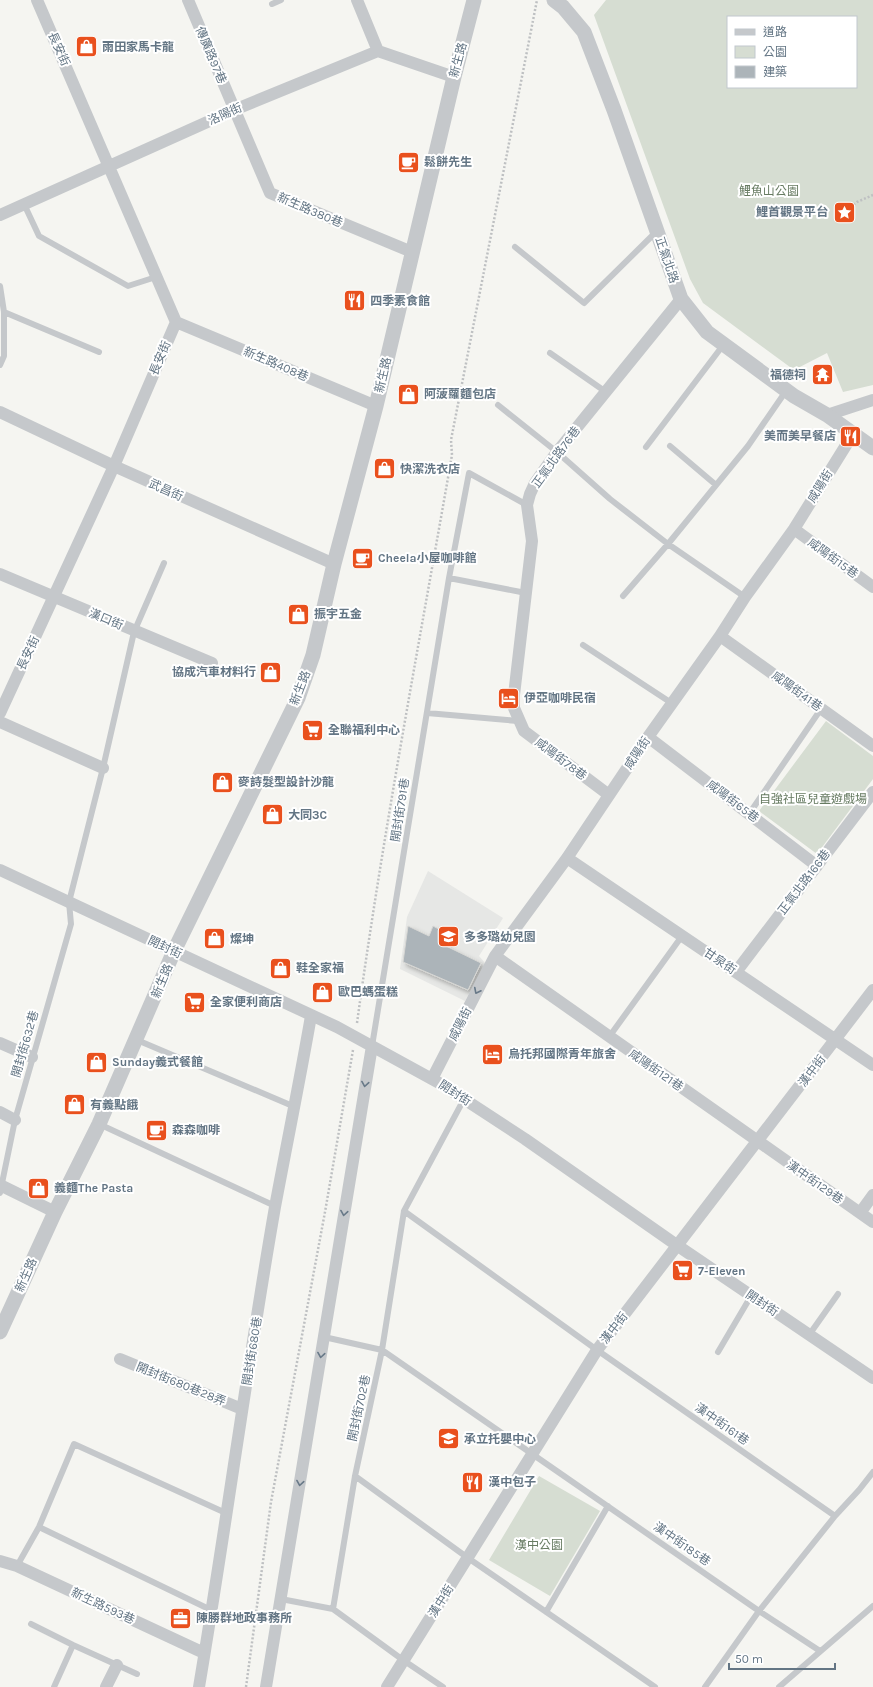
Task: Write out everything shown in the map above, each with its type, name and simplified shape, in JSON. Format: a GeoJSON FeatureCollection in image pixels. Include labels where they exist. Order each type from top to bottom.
{"type":"FeatureCollection","features":[{"type":"Feature","properties":{"kind":"street","name":"長安街"},"geometry":{"type":"LineString","coordinates":[[0,713],[114,466],[176,322],[37,0]]}},
{"type":"Feature","properties":{"kind":"street","name":"傳廣路97巷"},"geometry":{"type":"LineString","coordinates":[[188,0],[234,110]]}},
{"type":"Feature","properties":{"kind":"street"},"geometry":{"type":"LineString","coordinates":[[357,0],[378,51],[454,77]]}},
{"type":"Feature","properties":{"kind":"street","name":"新生路"},"geometry":{"type":"LineString","coordinates":[[0,1332],[55,1212],[99,1124],[137,1040],[174,952],[298,698],[313,655],[334,564],[376,406],[454,77],[474,0]]}},
{"type":"Feature","properties":{"kind":"street","name":"正氣北路"},"geometry":{"type":"LineString","coordinates":[[561,2],[584,32],[614,110],[681,299],[707,332],[786,390],[827,415],[873,448]]}},
{"type":"Feature","properties":{"kind":"street","name":"洛陽街"},"geometry":{"type":"LineString","coordinates":[[0,215],[234,110],[378,51]]}},
{"type":"Feature","properties":{"kind":"street","name":"新生路380巷"},"geometry":{"type":"LineString","coordinates":[[234,110],[270,193],[412,252]]}},
{"type":"Feature","properties":{"kind":"street","name":"正氣北路76巷"},"geometry":{"type":"LineString","coordinates":[[518,721],[514,708],[514,695],[532,541],[527,505],[535,483],[557,452],[681,299]]}},
{"type":"Feature","properties":{"kind":"street","name":"新生路408巷"},"geometry":{"type":"LineString","coordinates":[[176,322],[376,406]]}},
{"type":"Feature","properties":{"kind":"street"},"geometry":{"type":"LineString","coordinates":[[827,415],[873,400]]}},
{"type":"Feature","properties":{"kind":"street","name":"武昌街"},"geometry":{"type":"LineString","coordinates":[[0,412],[114,466],[334,564]]}},
{"type":"Feature","properties":{"kind":"street","name":"咸陽街"},"geometry":{"type":"LineString","coordinates":[[432,1079],[495,956],[567,858],[648,737],[794,529],[853,434]]}},
{"type":"Feature","properties":{"kind":"street","name":"咸陽街15巷"},"geometry":{"type":"LineString","coordinates":[[794,529],[873,587]]}},
{"type":"Feature","properties":{"kind":"street","name":"漢口街"},"geometry":{"type":"LineString","coordinates":[[0,574],[134,632],[212,663]]}},
{"type":"Feature","properties":{"kind":"street","name":"咸陽街41巷"},"geometry":{"type":"LineString","coordinates":[[720,636],[873,746]]}},
{"type":"Feature","properties":{"kind":"street","name":"咸陽街78巷"},"geometry":{"type":"LineString","coordinates":[[518,721],[524,731],[609,795]]}},
{"type":"Feature","properties":{"kind":"street"},"geometry":{"type":"LineString","coordinates":[[0,722],[103,768]]}},
{"type":"Feature","properties":{"kind":"street","name":"咸陽街65巷"},"geometry":{"type":"LineString","coordinates":[[648,737],[817,866]]}},
{"type":"Feature","properties":{"kind":"street","name":"正氣北路166巷"},"geometry":{"type":"LineString","coordinates":[[736,972],[873,792]]}},
{"type":"Feature","properties":{"kind":"street","name":"甘泉街"},"geometry":{"type":"LineString","coordinates":[[567,858],[873,1065]]}},
{"type":"Feature","properties":{"kind":"street","name":"開封街"},"geometry":{"type":"LineString","coordinates":[[0,870],[355,1037],[432,1079],[525,1139],[678,1246],[873,1378]]}},
{"type":"Feature","properties":{"kind":"street","name":"咸陽街121巷"},"geometry":{"type":"LineString","coordinates":[[495,956],[757,1142]]}},
{"type":"Feature","properties":{"kind":"street","name":"漢中街"},"geometry":{"type":"LineString","coordinates":[[387,1687],[468,1558],[531,1453],[597,1350],[873,990]]}},
{"type":"Feature","properties":{"kind":"street","name":"開封街680巷"},"geometry":{"type":"LineString","coordinates":[[199,1687],[228,1514],[242,1409],[276,1206],[311,1016]]}},
{"type":"Feature","properties":{"kind":"street"},"geometry":{"type":"LineString","coordinates":[[0,1043],[32,1057]]}},
{"type":"Feature","properties":{"kind":"street"},"geometry":{"type":"LineString","coordinates":[[266,1687],[372,1046]]}},
{"type":"Feature","properties":{"kind":"street"},"geometry":{"type":"LineString","coordinates":[[0,1112],[15,1120]]}},
{"type":"Feature","properties":{"kind":"street","name":"漢中街129巷"},"geometry":{"type":"LineString","coordinates":[[757,1142],[873,1222]]}},
{"type":"Feature","properties":{"kind":"street"},"geometry":{"type":"LineString","coordinates":[[1,1188],[55,1212]]}},
{"type":"Feature","properties":{"kind":"street"},"geometry":{"type":"LineString","coordinates":[[860,1213],[873,1195]]}},
{"type":"Feature","properties":{"kind":"street","name":"開封街680巷28弄"},"geometry":{"type":"LineString","coordinates":[[120,1359],[242,1409]]}},
{"type":"Feature","properties":{"kind":"street","name":"新生路593巷"},"geometry":{"type":"LineString","coordinates":[[0,1561],[17,1566],[204,1653]]}},
{"type":"Feature","properties":{"kind":"street"},"geometry":{"type":"LineString","coordinates":[[106,1687],[117,1665]]}},
{"type":"Feature","properties":{"kind":"lane"},"geometry":{"type":"LineString","coordinates":[[272,4],[281,0]]}},
{"type":"Feature","properties":{"kind":"lane"},"geometry":{"type":"LineString","coordinates":[[24,204],[39,236],[128,286],[156,277]]}},
{"type":"Feature","properties":{"kind":"lane"},"geometry":{"type":"LineString","coordinates":[[515,247],[584,303],[657,231]]}},
{"type":"Feature","properties":{"kind":"lane"},"geometry":{"type":"LineString","coordinates":[[0,286],[4,312],[4,356],[0,365]]}},
{"type":"Feature","properties":{"kind":"lane"},"geometry":{"type":"LineString","coordinates":[[4,312],[98,352]]}},
{"type":"Feature","properties":{"kind":"lane"},"geometry":{"type":"LineString","coordinates":[[646,447],[724,344]]}},
{"type":"Feature","properties":{"kind":"lane"},"geometry":{"type":"LineString","coordinates":[[550,353],[606,392]]}},
{"type":"Feature","properties":{"kind":"lane"},"geometry":{"type":"LineString","coordinates":[[623,596],[668,544],[748,446],[786,390]]}},
{"type":"Feature","properties":{"kind":"lane"},"geometry":{"type":"LineString","coordinates":[[498,405],[557,452],[610,499],[668,544],[745,598]]}},
{"type":"Feature","properties":{"kind":"lane"},"geometry":{"type":"LineString","coordinates":[[670,446],[716,485]]}},
{"type":"Feature","properties":{"kind":"lane","name":"開封街791巷"},"geometry":{"type":"LineString","coordinates":[[372,1046],[427,713],[469,473],[527,505]]}},
{"type":"Feature","properties":{"kind":"lane","name":"開封街632巷"},"geometry":{"type":"LineString","coordinates":[[1,1188],[15,1120],[71,924],[69,902],[103,768],[134,632],[164,563]]}},
{"type":"Feature","properties":{"kind":"lane"},"geometry":{"type":"LineString","coordinates":[[450,578],[526,593]]}},
{"type":"Feature","properties":{"kind":"lane"},"geometry":{"type":"LineString","coordinates":[[583,645],[672,704]]}},
{"type":"Feature","properties":{"kind":"lane"},"geometry":{"type":"LineString","coordinates":[[749,814],[821,709]]}},
{"type":"Feature","properties":{"kind":"lane"},"geometry":{"type":"LineString","coordinates":[[427,713],[518,721]]}},
{"type":"Feature","properties":{"kind":"lane"},"geometry":{"type":"LineString","coordinates":[[609,1037],[682,936]]}},
{"type":"Feature","properties":{"kind":"lane"},"geometry":{"type":"LineString","coordinates":[[137,1040],[295,1107]]}},
{"type":"Feature","properties":{"kind":"lane","name":"開封街702巷"},"geometry":{"type":"LineString","coordinates":[[333,1609],[355,1476],[382,1350],[404,1211],[464,1099]]}},
{"type":"Feature","properties":{"kind":"lane"},"geometry":{"type":"LineString","coordinates":[[99,1124],[276,1206]]}},
{"type":"Feature","properties":{"kind":"lane","name":"漢中街161巷"},"geometry":{"type":"LineString","coordinates":[[404,1211],[597,1350],[835,1516]]}},
{"type":"Feature","properties":{"kind":"lane"},"geometry":{"type":"LineString","coordinates":[[809,1335],[838,1294]]}},
{"type":"Feature","properties":{"kind":"lane"},"geometry":{"type":"LineString","coordinates":[[718,1352],[751,1296]]}},
{"type":"Feature","properties":{"kind":"lane"},"geometry":{"type":"LineString","coordinates":[[324,1337],[382,1350]]}},
{"type":"Feature","properties":{"kind":"lane","name":"漢中街185巷"},"geometry":{"type":"LineString","coordinates":[[382,1350],[759,1611],[820,1651]]}},
{"type":"Feature","properties":{"kind":"lane"},"geometry":{"type":"LineString","coordinates":[[17,1566],[39,1527],[74,1444],[228,1514]]}},
{"type":"Feature","properties":{"kind":"lane"},"geometry":{"type":"LineString","coordinates":[[705,1687],[759,1611],[835,1516],[873,1472]]}},
{"type":"Feature","properties":{"kind":"lane"},"geometry":{"type":"LineString","coordinates":[[355,1476],[468,1558],[655,1687]]}},
{"type":"Feature","properties":{"kind":"lane"},"geometry":{"type":"LineString","coordinates":[[546,1612],[608,1506]]}},
{"type":"Feature","properties":{"kind":"lane"},"geometry":{"type":"LineString","coordinates":[[39,1527],[211,1610]]}},
{"type":"Feature","properties":{"kind":"lane"},"geometry":{"type":"LineString","coordinates":[[281,1599],[333,1609],[443,1687]]}},
{"type":"Feature","properties":{"kind":"lane"},"geometry":{"type":"LineString","coordinates":[[779,1687],[873,1606]]}},
{"type":"Feature","properties":{"kind":"lane"},"geometry":{"type":"LineString","coordinates":[[31,1624],[137,1674]]}},
{"type":"Feature","properties":{"kind":"lane"},"geometry":{"type":"LineString","coordinates":[[54,1687],[73,1645]]}},
{"type":"Feature","properties":{"kind":"path"},"geometry":{"type":"LineString","coordinates":[[246,1687],[271,1502],[324,1220],[355,1037],[373,906],[419,635],[452,455],[452,440],[537,0]]}},
{"type":"Feature","properties":{"kind":"path"},"geometry":{"type":"LineString","coordinates":[[844,212],[857,202],[873,195]]}},
{"type":"Feature","properties":{"kind":"shaded area","name":"多多璐幼兒園"},"geometry":{"type":"Polygon","coordinates":[[[428,871],[503,918],[479,956],[485,963],[465,1001],[400,969],[407,917],[428,871]]]}},
{"type":"Feature","properties":{"kind":"green space","name":"鯉魚山公園"},"geometry":{"type":"Polygon","coordinates":[[[606,0],[873,0],[873,385],[843,392],[827,353],[794,370],[703,303],[690,279],[594,15],[606,0]]]}},
{"type":"Feature","properties":{"kind":"green space","name":"自強社區兒童遊戲場"},"geometry":{"type":"Polygon","coordinates":[[[826,721],[873,756],[873,779],[817,854],[759,811],[826,721]]]}},
{"type":"Feature","properties":{"kind":"green space","name":"漢中公園"},"geometry":{"type":"Polygon","coordinates":[[[539,1476],[600,1511],[550,1596],[489,1560],[539,1476]]]}},
{"type":"Feature","properties":{"kind":"building","name":"多多璐幼兒園"},"geometry":{"type":"Polygon","coordinates":[[[408,926],[429,936],[433,926],[450,935],[446,946],[481,963],[468,990],[403,962],[408,926]]]}},
{"type":"Feature","properties":{"kind":"place","name":"雨田家馬卡龍"},"geometry":{"type":"Point","coordinates":[87,47]}},
{"type":"Feature","properties":{"kind":"place","name":"鬆餅先生"},"geometry":{"type":"Point","coordinates":[408,162]}},
{"type":"Feature","properties":{"kind":"place","name":"鯉首觀景平台"},"geometry":{"type":"Point","coordinates":[844,212]}},
{"type":"Feature","properties":{"kind":"place","name":"四季素食館"},"geometry":{"type":"Point","coordinates":[355,301]}},
{"type":"Feature","properties":{"kind":"place","name":"福德祠"},"geometry":{"type":"Point","coordinates":[822,375]}},
{"type":"Feature","properties":{"kind":"place","name":"阿菠蘿麵包店"},"geometry":{"type":"Point","coordinates":[408,394]}},
{"type":"Feature","properties":{"kind":"place","name":"美而美早餐店"},"geometry":{"type":"Point","coordinates":[851,436]}},
{"type":"Feature","properties":{"kind":"place","name":"快潔洗衣店"},"geometry":{"type":"Point","coordinates":[385,469]}},
{"type":"Feature","properties":{"kind":"place","name":"Cheela小屋咖啡館"},"geometry":{"type":"Point","coordinates":[363,558]}},
{"type":"Feature","properties":{"kind":"place","name":"振宇五金"},"geometry":{"type":"Point","coordinates":[299,614]}},
{"type":"Feature","properties":{"kind":"place","name":"協成汽車材料行"},"geometry":{"type":"Point","coordinates":[271,672]}},
{"type":"Feature","properties":{"kind":"place","name":"伊亞咖啡民宿"},"geometry":{"type":"Point","coordinates":[509,698]}},
{"type":"Feature","properties":{"kind":"place","name":"全聯福利中心"},"geometry":{"type":"Point","coordinates":[313,730]}},
{"type":"Feature","properties":{"kind":"place","name":"麥詩髮型設計沙龍"},"geometry":{"type":"Point","coordinates":[223,782]}},
{"type":"Feature","properties":{"kind":"place","name":"大同3C"},"geometry":{"type":"Point","coordinates":[272,815]}},
{"type":"Feature","properties":{"kind":"place","name":"多多璐幼兒園"},"geometry":{"type":"Point","coordinates":[448,937]}},
{"type":"Feature","properties":{"kind":"place","name":"燦坤"},"geometry":{"type":"Point","coordinates":[214,939]}},
{"type":"Feature","properties":{"kind":"place","name":"鞋全家福"},"geometry":{"type":"Point","coordinates":[280,968]}},
{"type":"Feature","properties":{"kind":"place","name":"歐巴螞蛋糕"},"geometry":{"type":"Point","coordinates":[322,992]}},
{"type":"Feature","properties":{"kind":"place","name":"全家便利商店"},"geometry":{"type":"Point","coordinates":[195,1002]}},
{"type":"Feature","properties":{"kind":"place","name":"烏托邦國際青年旅舍"},"geometry":{"type":"Point","coordinates":[493,1054]}},
{"type":"Feature","properties":{"kind":"place","name":"Sunday義式餐館"},"geometry":{"type":"Point","coordinates":[97,1062]}},
{"type":"Feature","properties":{"kind":"place","name":"有義點餓"},"geometry":{"type":"Point","coordinates":[75,1105]}},
{"type":"Feature","properties":{"kind":"place","name":"森森咖啡"},"geometry":{"type":"Point","coordinates":[156,1130]}},
{"type":"Feature","properties":{"kind":"place","name":"義麵The Pasta"},"geometry":{"type":"Point","coordinates":[39,1188]}},
{"type":"Feature","properties":{"kind":"place","name":"7-Eleven"},"geometry":{"type":"Point","coordinates":[683,1271]}},
{"type":"Feature","properties":{"kind":"place","name":"承立托嬰中心"},"geometry":{"type":"Point","coordinates":[448,1439]}},
{"type":"Feature","properties":{"kind":"place","name":"漢中包子"},"geometry":{"type":"Point","coordinates":[473,1482]}},
{"type":"Feature","properties":{"kind":"place","name":"陳勝群地政事務所"},"geometry":{"type":"Point","coordinates":[180,1618]}}]}
